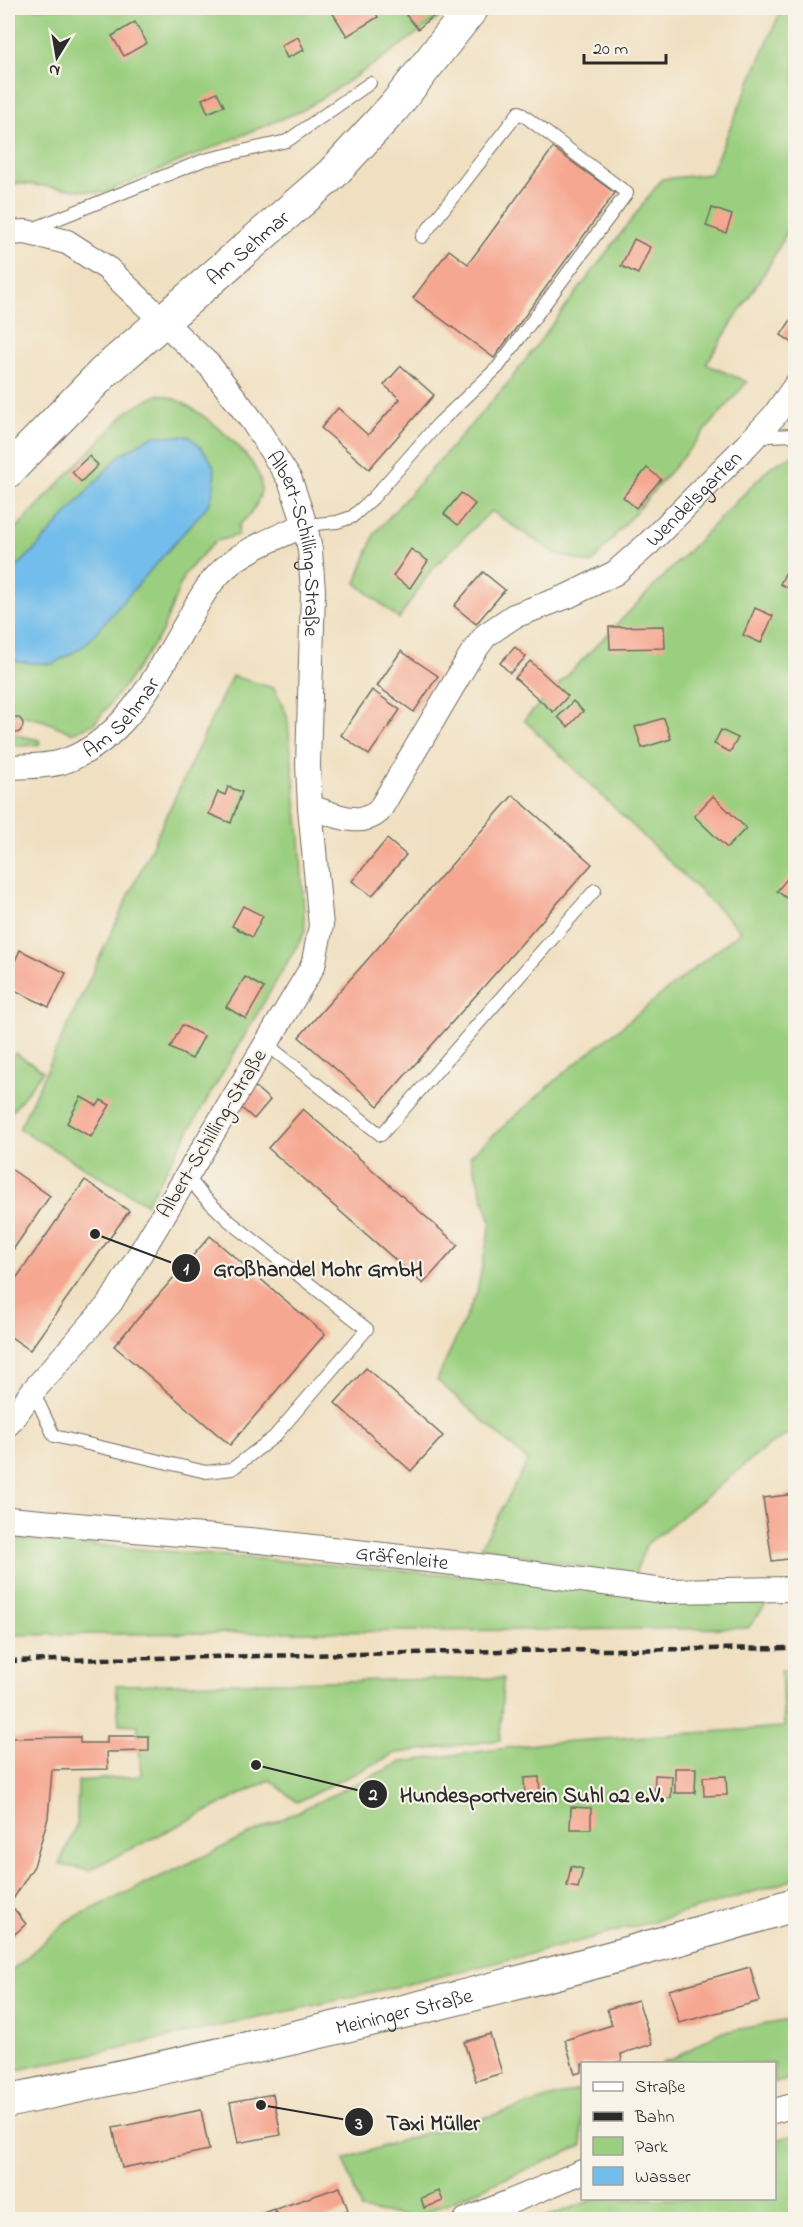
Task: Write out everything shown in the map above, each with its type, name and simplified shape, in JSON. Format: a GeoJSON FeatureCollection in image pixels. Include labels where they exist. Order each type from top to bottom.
{"type":"FeatureCollection","features":[{"type":"Feature","properties":{"kind":"main road","name":"Am Sehmar"},"geometry":{"type":"LineString","coordinates":[[8,471],[103,373],[332,174],[394,107],[472,8]]}},
{"type":"Feature","properties":{"kind":"main road","name":"Meininger Straße"},"geometry":{"type":"LineString","coordinates":[[8,2101],[200,2060],[473,1996],[795,1904]]}},
{"type":"Feature","properties":{"kind":"street","name":"Albert-Schilling-Straße"},"geometry":{"type":"LineString","coordinates":[[8,1424],[33,1391],[111,1302],[313,966],[321,926],[308,765],[313,591],[310,550],[305,525],[290,480],[253,422],[210,366],[107,268],[68,242],[17,232]]}},
{"type":"Feature","properties":{"kind":"street","name":"Wendelsgarten"},"geometry":{"type":"LineString","coordinates":[[310,807],[358,820],[374,816],[486,635],[514,616],[576,592],[615,573],[649,543],[747,445],[774,416],[795,385]]}},
{"type":"Feature","properties":{"kind":"street","name":"Am Sehmar"},"geometry":{"type":"LineString","coordinates":[[8,766],[34,766],[60,762],[80,755],[120,726],[145,694],[203,594],[217,575],[235,559],[305,525]]}},
{"type":"Feature","properties":{"kind":"street","name":"Gräfenleite"},"geometry":{"type":"LineString","coordinates":[[8,1519],[260,1541],[471,1565],[663,1591],[795,1589]]}},
{"type":"Feature","properties":{"kind":"street"},"geometry":{"type":"LineString","coordinates":[[776,2110],[795,2105]]}},
{"type":"Feature","properties":{"kind":"street"},"geometry":{"type":"LineString","coordinates":[[466,2220],[581,2172]]}},
{"type":"Feature","properties":{"kind":"lane"},"geometry":{"type":"LineString","coordinates":[[17,232],[204,160],[288,141],[370,83]]}},
{"type":"Feature","properties":{"kind":"lane"},"geometry":{"type":"LineString","coordinates":[[305,525],[337,522],[352,517],[374,498],[438,424],[498,367],[627,193],[519,112],[422,237]]}},
{"type":"Feature","properties":{"kind":"lane"},"geometry":{"type":"LineString","coordinates":[[747,445],[768,436],[795,435]]}},
{"type":"Feature","properties":{"kind":"lane"},"geometry":{"type":"LineString","coordinates":[[265,1043],[381,1135],[595,890]]}},
{"type":"Feature","properties":{"kind":"lane"},"geometry":{"type":"LineString","coordinates":[[33,1391],[54,1436],[206,1472],[232,1469],[274,1437],[367,1329],[228,1220],[204,1197],[186,1175]]}},
{"type":"Feature","properties":{"kind":"green space"},"geometry":{"type":"Polygon","coordinates":[[[8,8],[447,8],[443,15],[373,65],[303,110],[104,193],[8,182],[8,8]]]}},
{"type":"Feature","properties":{"kind":"green space"},"geometry":{"type":"Polygon","coordinates":[[[782,8],[795,8],[795,217],[768,267],[706,364],[747,382],[591,564],[554,553],[491,511],[431,570],[399,619],[356,583],[375,533],[508,383],[662,179],[710,174],[782,8]]]}},
{"type":"Feature","properties":{"kind":"green space"},"geometry":{"type":"Polygon","coordinates":[[[159,394],[192,408],[232,440],[244,453],[260,479],[261,491],[256,506],[239,525],[238,535],[214,542],[184,575],[162,632],[94,724],[72,733],[45,721],[8,712],[8,537],[128,411],[159,394]]]}},
{"type":"Feature","properties":{"kind":"green space"},"geometry":{"type":"Polygon","coordinates":[[[795,454],[795,1430],[768,1446],[646,1545],[634,1577],[481,1547],[528,1461],[437,1380],[477,1292],[491,1222],[470,1156],[565,1072],[741,931],[524,720],[770,467],[795,454]]]}},
{"type":"Feature","properties":{"kind":"green space"},"geometry":{"type":"Polygon","coordinates":[[[232,676],[274,688],[287,715],[300,838],[305,932],[146,1204],[19,1129],[232,676]]]}},
{"type":"Feature","properties":{"kind":"green space"},"geometry":{"type":"Polygon","coordinates":[[[8,733],[39,740],[40,744],[8,745],[8,733]]]}},
{"type":"Feature","properties":{"kind":"green space"},"geometry":{"type":"Polygon","coordinates":[[[15,1053],[43,1071],[8,1117],[8,1062],[15,1053]]]}},
{"type":"Feature","properties":{"kind":"green space"},"geometry":{"type":"Polygon","coordinates":[[[8,1538],[769,1601],[748,1628],[8,1635],[8,1538]]]}},
{"type":"Feature","properties":{"kind":"green space"},"geometry":{"type":"Polygon","coordinates":[[[781,1670],[795,1670],[795,1879],[600,1936],[502,1961],[305,2008],[8,2072],[8,1974],[67,1921],[402,1762],[543,1743],[784,1727],[781,1670]]]}},
{"type":"Feature","properties":{"kind":"green space"},"geometry":{"type":"Polygon","coordinates":[[[503,1678],[500,1740],[396,1753],[297,1802],[270,1780],[89,1870],[59,1865],[77,1823],[78,1781],[141,1776],[138,1725],[119,1724],[116,1685],[503,1678]]]}},
{"type":"Feature","properties":{"kind":"green space"},"geometry":{"type":"Polygon","coordinates":[[[795,2019],[795,2078],[776,2083],[776,2062],[664,2062],[718,2033],[795,2019]]]}},
{"type":"Feature","properties":{"kind":"green space"},"geometry":{"type":"Polygon","coordinates":[[[581,2089],[581,2146],[415,2217],[361,2210],[344,2159],[418,2135],[581,2089]]]}},
{"type":"Feature","properties":{"kind":"green space"},"geometry":{"type":"Polygon","coordinates":[[[795,2135],[795,2219],[538,2220],[592,2200],[776,2200],[776,2140],[795,2135]]]}},
{"type":"Feature","properties":{"kind":"water"},"geometry":{"type":"Polygon","coordinates":[[[152,436],[189,436],[205,452],[215,474],[209,504],[84,646],[53,664],[17,662],[8,654],[8,579],[12,572],[120,455],[152,436]]]}},
{"type":"Feature","properties":{"kind":"building"},"geometry":{"type":"Polygon","coordinates":[[[339,8],[373,8],[378,17],[347,36],[332,12],[339,8]]]}},
{"type":"Feature","properties":{"kind":"building"},"geometry":{"type":"Polygon","coordinates":[[[415,8],[438,8],[440,10],[418,29],[406,15],[415,8]]]}},
{"type":"Feature","properties":{"kind":"building"},"geometry":{"type":"Polygon","coordinates":[[[135,22],[147,43],[124,56],[112,36],[135,22]]]}},
{"type":"Feature","properties":{"kind":"building"},"geometry":{"type":"Polygon","coordinates":[[[298,37],[304,50],[287,58],[281,45],[298,37]]]}},
{"type":"Feature","properties":{"kind":"building"},"geometry":{"type":"Polygon","coordinates":[[[217,92],[224,106],[208,113],[202,99],[217,92]]]}},
{"type":"Feature","properties":{"kind":"building"},"geometry":{"type":"Polygon","coordinates":[[[553,148],[615,193],[494,358],[413,298],[449,250],[468,264],[553,148]]]}},
{"type":"Feature","properties":{"kind":"building"},"geometry":{"type":"Polygon","coordinates":[[[712,208],[732,215],[726,233],[706,226],[712,208]]]}},
{"type":"Feature","properties":{"kind":"building"},"geometry":{"type":"Polygon","coordinates":[[[634,239],[650,247],[638,274],[621,266],[634,239]]]}},
{"type":"Feature","properties":{"kind":"building"},"geometry":{"type":"Polygon","coordinates":[[[796,312],[796,345],[781,335],[796,312]]]}},
{"type":"Feature","properties":{"kind":"building"},"geometry":{"type":"Polygon","coordinates":[[[401,366],[434,395],[369,469],[321,428],[338,408],[368,435],[400,399],[384,385],[401,366]]]}},
{"type":"Feature","properties":{"kind":"building"},"geometry":{"type":"Polygon","coordinates":[[[89,456],[98,465],[81,482],[72,472],[89,456]]]}},
{"type":"Feature","properties":{"kind":"building"},"geometry":{"type":"Polygon","coordinates":[[[647,468],[661,479],[636,508],[623,497],[647,468]]]}},
{"type":"Feature","properties":{"kind":"building"},"geometry":{"type":"Polygon","coordinates":[[[461,493],[475,504],[458,525],[444,514],[461,493]]]}},
{"type":"Feature","properties":{"kind":"building"},"geometry":{"type":"Polygon","coordinates":[[[411,549],[428,561],[410,588],[393,576],[411,549]]]}},
{"type":"Feature","properties":{"kind":"building"},"geometry":{"type":"Polygon","coordinates":[[[794,555],[796,556],[796,591],[780,584],[794,555]]]}},
{"type":"Feature","properties":{"kind":"building"},"geometry":{"type":"Polygon","coordinates":[[[483,572],[505,590],[476,624],[454,606],[483,572]]]}},
{"type":"Feature","properties":{"kind":"building"},"geometry":{"type":"Polygon","coordinates":[[[755,608],[773,616],[761,643],[743,635],[755,608]]]}},
{"type":"Feature","properties":{"kind":"building"},"geometry":{"type":"Polygon","coordinates":[[[664,626],[665,648],[610,649],[609,627],[664,626]]]}},
{"type":"Feature","properties":{"kind":"building"},"geometry":{"type":"Polygon","coordinates":[[[515,647],[526,657],[510,673],[500,663],[515,647]]]}},
{"type":"Feature","properties":{"kind":"building"},"geometry":{"type":"Polygon","coordinates":[[[401,651],[438,676],[414,712],[377,686],[401,651]]]}},
{"type":"Feature","properties":{"kind":"building"},"geometry":{"type":"Polygon","coordinates":[[[530,661],[568,696],[553,712],[515,678],[530,661]]]}},
{"type":"Feature","properties":{"kind":"building"},"geometry":{"type":"Polygon","coordinates":[[[372,690],[400,710],[369,755],[341,735],[372,690]]]}},
{"type":"Feature","properties":{"kind":"building"},"geometry":{"type":"Polygon","coordinates":[[[573,701],[583,711],[568,727],[558,717],[573,701]]]}},
{"type":"Feature","properties":{"kind":"building"},"geometry":{"type":"Polygon","coordinates":[[[15,717],[23,725],[15,733],[7,725],[15,717]]]}},
{"type":"Feature","properties":{"kind":"building"},"geometry":{"type":"Polygon","coordinates":[[[664,718],[671,739],[642,748],[635,727],[664,718]]]}},
{"type":"Feature","properties":{"kind":"building"},"geometry":{"type":"Polygon","coordinates":[[[721,730],[738,738],[730,752],[714,744],[721,730]]]}},
{"type":"Feature","properties":{"kind":"building"},"geometry":{"type":"Polygon","coordinates":[[[228,787],[242,792],[231,823],[209,814],[218,792],[225,795],[228,787]]]}},
{"type":"Feature","properties":{"kind":"building"},"geometry":{"type":"Polygon","coordinates":[[[513,795],[592,864],[378,1106],[299,1037],[513,795]]]}},
{"type":"Feature","properties":{"kind":"building"},"geometry":{"type":"Polygon","coordinates":[[[713,796],[746,828],[727,848],[694,816],[713,796]]]}},
{"type":"Feature","properties":{"kind":"building"},"geometry":{"type":"Polygon","coordinates":[[[387,839],[406,855],[372,896],[352,881],[387,839]]]}},
{"type":"Feature","properties":{"kind":"building"},"geometry":{"type":"Polygon","coordinates":[[[796,868],[796,905],[777,891],[796,868]]]}},
{"type":"Feature","properties":{"kind":"building"},"geometry":{"type":"Polygon","coordinates":[[[243,906],[263,916],[252,937],[232,926],[243,906]]]}},
{"type":"Feature","properties":{"kind":"building"},"geometry":{"type":"Polygon","coordinates":[[[20,950],[66,973],[49,1007],[8,987],[8,976],[20,950]]]}},
{"type":"Feature","properties":{"kind":"building"},"geometry":{"type":"Polygon","coordinates":[[[245,977],[264,988],[246,1019],[226,1007],[245,977]]]}},
{"type":"Feature","properties":{"kind":"building"},"geometry":{"type":"Polygon","coordinates":[[[182,1025],[204,1036],[192,1059],[170,1048],[182,1025]]]}},
{"type":"Feature","properties":{"kind":"building"},"geometry":{"type":"Polygon","coordinates":[[[254,1086],[270,1100],[254,1119],[238,1105],[254,1086]]]}},
{"type":"Feature","properties":{"kind":"building"},"geometry":{"type":"Polygon","coordinates":[[[81,1097],[97,1106],[101,1100],[110,1105],[91,1137],[67,1123],[81,1097]]]}},
{"type":"Feature","properties":{"kind":"building"},"geometry":{"type":"Polygon","coordinates":[[[303,1109],[458,1245],[423,1284],[268,1148],[303,1109]]]}},
{"type":"Feature","properties":{"kind":"building"},"geometry":{"type":"Polygon","coordinates":[[[8,1167],[50,1196],[8,1257],[8,1167]]]}},
{"type":"Feature","properties":{"kind":"building"},"geometry":{"type":"Polygon","coordinates":[[[85,1180],[129,1211],[30,1350],[8,1335],[8,1290],[85,1180]]]}},
{"type":"Feature","properties":{"kind":"building"},"geometry":{"type":"Polygon","coordinates":[[[210,1236],[325,1334],[230,1445],[114,1346],[210,1236]]]}},
{"type":"Feature","properties":{"kind":"building"},"geometry":{"type":"Polygon","coordinates":[[[366,1368],[443,1436],[411,1471],[335,1403],[366,1368]]]}},
{"type":"Feature","properties":{"kind":"building"},"geometry":{"type":"Polygon","coordinates":[[[796,1494],[796,1558],[772,1561],[763,1498],[796,1494]]]}},
{"type":"Feature","properties":{"kind":"building"},"geometry":{"type":"Polygon","coordinates":[[[107,1736],[149,1736],[149,1751],[107,1752],[108,1769],[52,1770],[48,1818],[34,1866],[10,1904],[26,1924],[8,1940],[8,1738],[80,1737],[80,1743],[107,1743],[107,1736]]]}},
{"type":"Feature","properties":{"kind":"building"},"geometry":{"type":"Polygon","coordinates":[[[675,1768],[696,1768],[695,1793],[675,1793],[675,1768]]]}},
{"type":"Feature","properties":{"kind":"building"},"geometry":{"type":"Polygon","coordinates":[[[655,1775],[672,1776],[671,1798],[654,1797],[655,1775]]]}},
{"type":"Feature","properties":{"kind":"building"},"geometry":{"type":"Polygon","coordinates":[[[726,1776],[727,1795],[704,1796],[703,1777],[726,1776]]]}},
{"type":"Feature","properties":{"kind":"building"},"geometry":{"type":"Polygon","coordinates":[[[539,1777],[540,1797],[525,1797],[524,1778],[539,1777]]]}},
{"type":"Feature","properties":{"kind":"building"},"geometry":{"type":"Polygon","coordinates":[[[571,1807],[591,1808],[591,1829],[570,1829],[571,1807]]]}},
{"type":"Feature","properties":{"kind":"building"},"geometry":{"type":"Polygon","coordinates":[[[571,1866],[583,1869],[578,1888],[567,1886],[571,1866]]]}},
{"type":"Feature","properties":{"kind":"building"},"geometry":{"type":"Polygon","coordinates":[[[750,1967],[760,2001],[679,2023],[669,1990],[750,1967]]]}},
{"type":"Feature","properties":{"kind":"building"},"geometry":{"type":"Polygon","coordinates":[[[638,2000],[652,2044],[621,2054],[622,2061],[619,2062],[581,2062],[581,2072],[575,2074],[565,2040],[612,2025],[607,2009],[638,2000]]]}},
{"type":"Feature","properties":{"kind":"building"},"geometry":{"type":"Polygon","coordinates":[[[490,2034],[502,2073],[476,2081],[464,2042],[490,2034]]]}},
{"type":"Feature","properties":{"kind":"building"},"geometry":{"type":"Polygon","coordinates":[[[273,2094],[281,2135],[238,2143],[230,2102],[273,2094]]]}},
{"type":"Feature","properties":{"kind":"building"},"geometry":{"type":"Polygon","coordinates":[[[201,2110],[209,2150],[122,2168],[113,2128],[201,2110]]]}},
{"type":"Feature","properties":{"kind":"building"},"geometry":{"type":"Polygon","coordinates":[[[340,2187],[348,2210],[320,2220],[279,2220],[276,2209],[340,2187]]]}},
{"type":"Feature","properties":{"kind":"building"},"geometry":{"type":"Polygon","coordinates":[[[439,2191],[443,2201],[424,2208],[421,2198],[439,2191]]]}},
{"type":"Feature","properties":{"kind":"building"},"geometry":{"type":"Polygon","coordinates":[[[274,2209],[278,2220],[253,2220],[252,2217],[274,2209]]]}},
{"type":"Feature","properties":{"kind":"building"},"geometry":{"type":"Polygon","coordinates":[[[796,2214],[796,2220],[779,2220],[779,2219],[796,2214]]]}},
{"type":"Feature","properties":{"kind":"railway"},"geometry":{"type":"LineString","coordinates":[[8,1661],[796,1648]]}},
{"type":"Feature","properties":{"kind":"place","name":"Großhandel Mohr GmbH"},"geometry":{"type":"Point","coordinates":[95,1234]}},
{"type":"Feature","properties":{"kind":"place","name":"Hundesportverein Suhl 02 e.V."},"geometry":{"type":"Point","coordinates":[256,1765]}},
{"type":"Feature","properties":{"kind":"place","name":"Taxi Müller"},"geometry":{"type":"Point","coordinates":[261,2105]}}]}
